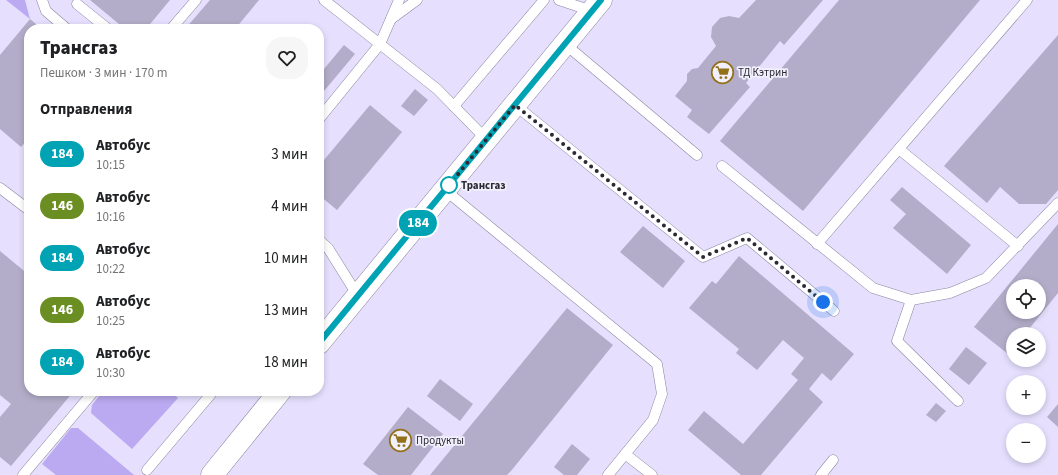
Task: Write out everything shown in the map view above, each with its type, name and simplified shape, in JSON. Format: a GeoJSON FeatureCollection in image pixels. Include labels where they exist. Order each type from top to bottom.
{"type":"FeatureCollection","features":[{"type":"Feature","properties":{"kind":"main road"},"geometry":{"type":"LineString","coordinates":[[324,337],[597,5]]}},
{"type":"Feature","properties":{"kind":"main road"},"geometry":{"type":"LineString","coordinates":[[212,475],[276,396]]}},
{"type":"Feature","properties":{"kind":"lane"},"geometry":{"type":"LineString","coordinates":[[42,0],[46,11],[61,24]]}},
{"type":"Feature","properties":{"kind":"lane"},"geometry":{"type":"LineString","coordinates":[[175,24],[196,0]]}},
{"type":"Feature","properties":{"kind":"lane"},"geometry":{"type":"LineString","coordinates":[[324,0],[437,89],[486,139]]}},
{"type":"Feature","properties":{"kind":"lane"},"geometry":{"type":"LineString","coordinates":[[324,112],[380,44],[399,0]]}},
{"type":"Feature","properties":{"kind":"lane"},"geometry":{"type":"LineString","coordinates":[[391,20],[417,0]]}},
{"type":"Feature","properties":{"kind":"lane"},"geometry":{"type":"LineString","coordinates":[[454,106],[544,0]]}},
{"type":"Feature","properties":{"kind":"lane"},"geometry":{"type":"LineString","coordinates":[[559,0],[597,5]]}},
{"type":"Feature","properties":{"kind":"lane"},"geometry":{"type":"LineString","coordinates":[[817,244],[1027,0]]}},
{"type":"Feature","properties":{"kind":"lane"},"geometry":{"type":"LineString","coordinates":[[77,4],[102,24]]}},
{"type":"Feature","properties":{"kind":"lane"},"geometry":{"type":"LineString","coordinates":[[565,44],[697,155]]}},
{"type":"Feature","properties":{"kind":"lane"},"geometry":{"type":"LineString","coordinates":[[515,105],[703,257],[747,238],[834,311]]}},
{"type":"Feature","properties":{"kind":"lane"},"geometry":{"type":"LineString","coordinates":[[899,150],[1018,246]]}},
{"type":"Feature","properties":{"kind":"lane"},"geometry":{"type":"LineString","coordinates":[[722,166],[873,288],[911,300],[950,293],[986,278],[1058,203]]}},
{"type":"Feature","properties":{"kind":"lane"},"geometry":{"type":"LineString","coordinates":[[0,188],[24,206]]}},
{"type":"Feature","properties":{"kind":"lane"},"geometry":{"type":"LineString","coordinates":[[445,190],[657,364],[662,394],[653,420],[608,475]]}},
{"type":"Feature","properties":{"kind":"lane"},"geometry":{"type":"LineString","coordinates":[[324,244],[328,248],[358,296]]}},
{"type":"Feature","properties":{"kind":"lane"},"geometry":{"type":"LineString","coordinates":[[911,300],[898,341],[958,400]]}},
{"type":"Feature","properties":{"kind":"lane"},"geometry":{"type":"LineString","coordinates":[[23,475],[90,396]]}},
{"type":"Feature","properties":{"kind":"lane"},"geometry":{"type":"LineString","coordinates":[[147,470],[209,396]]}},
{"type":"Feature","properties":{"kind":"lane"},"geometry":{"type":"LineString","coordinates":[[626,454],[652,475]]}},
{"type":"Feature","properties":{"kind":"lane"},"geometry":{"type":"LineString","coordinates":[[820,475],[833,460]]}},
{"type":"Feature","properties":{"kind":"shaded area"},"geometry":{"type":"Polygon","coordinates":[[[6,0],[25,0],[30,19],[6,0]]]}},
{"type":"Feature","properties":{"kind":"shaded area"},"geometry":{"type":"Polygon","coordinates":[[[99,396],[176,396],[178,398],[132,449],[91,413],[92,405],[99,396]]]}},
{"type":"Feature","properties":{"kind":"shaded area"},"geometry":{"type":"Polygon","coordinates":[[[71,428],[78,428],[134,475],[56,475],[42,464],[71,428]]]}},
{"type":"Feature","properties":{"kind":"building"},"geometry":{"type":"Polygon","coordinates":[[[90,0],[170,0],[150,24],[119,24],[90,0]]]}},
{"type":"Feature","properties":{"kind":"building"},"geometry":{"type":"Polygon","coordinates":[[[210,0],[259,0],[239,24],[189,24],[210,0]]]}},
{"type":"Feature","properties":{"kind":"building","name":"ТД Кэтрин"},"geometry":{"type":"Polygon","coordinates":[[[756,0],[823,0],[784,45],[780,41],[746,83],[750,87],[709,134],[687,117],[692,110],[675,96],[687,81],[687,74],[692,69],[698,68],[716,46],[711,37],[712,27],[720,18],[729,16],[739,18],[756,0]]]}},
{"type":"Feature","properties":{"kind":"building"},"geometry":{"type":"Polygon","coordinates":[[[839,0],[980,0],[803,211],[720,141],[839,0]]]}},
{"type":"Feature","properties":{"kind":"building"},"geometry":{"type":"Polygon","coordinates":[[[30,19],[36,24],[26,24],[30,19]]]}},
{"type":"Feature","properties":{"kind":"building"},"geometry":{"type":"Polygon","coordinates":[[[24,26],[24,144],[21,147],[0,129],[0,55],[24,26]]]}},
{"type":"Feature","properties":{"kind":"building"},"geometry":{"type":"Polygon","coordinates":[[[1058,35],[1058,190],[1046,204],[1019,204],[1000,187],[987,203],[944,166],[1058,35]]]}},
{"type":"Feature","properties":{"kind":"building"},"geometry":{"type":"Polygon","coordinates":[[[344,45],[355,54],[324,91],[324,69],[344,45]]]}},
{"type":"Feature","properties":{"kind":"building"},"geometry":{"type":"Polygon","coordinates":[[[415,89],[428,100],[414,116],[401,106],[415,89]]]}},
{"type":"Feature","properties":{"kind":"building"},"geometry":{"type":"Polygon","coordinates":[[[370,105],[402,132],[337,210],[324,199],[324,160],[370,105]]]}},
{"type":"Feature","properties":{"kind":"building"},"geometry":{"type":"Polygon","coordinates":[[[902,187],[971,245],[947,274],[893,228],[906,214],[890,200],[902,187]]]}},
{"type":"Feature","properties":{"kind":"building"},"geometry":{"type":"Polygon","coordinates":[[[1058,224],[1058,293],[1046,308],[1046,279],[1013,279],[1058,224]]]}},
{"type":"Feature","properties":{"kind":"building"},"geometry":{"type":"Polygon","coordinates":[[[643,226],[685,261],[663,288],[620,252],[643,226]]]}},
{"type":"Feature","properties":{"kind":"building"},"geometry":{"type":"Polygon","coordinates":[[[0,251],[24,271],[24,396],[70,396],[11,466],[0,457],[0,417],[11,404],[0,395],[0,251]]]}},
{"type":"Feature","properties":{"kind":"building"},"geometry":{"type":"Polygon","coordinates":[[[739,256],[854,354],[831,381],[822,373],[809,389],[823,402],[761,475],[741,475],[688,430],[704,411],[743,444],[798,380],[791,374],[804,358],[783,340],[757,370],[736,353],[739,349],[689,308],[712,281],[716,284],[739,256]]]}},
{"type":"Feature","properties":{"kind":"building"},"geometry":{"type":"Polygon","coordinates":[[[1006,288],[1006,319],[1037,319],[1031,327],[1006,327],[1006,352],[974,327],[1006,288]]]}},
{"type":"Feature","properties":{"kind":"building"},"geometry":{"type":"Polygon","coordinates":[[[567,308],[613,345],[511,471],[507,475],[430,475],[567,308]]]}},
{"type":"Feature","properties":{"kind":"building"},"geometry":{"type":"Polygon","coordinates":[[[966,347],[987,363],[969,385],[949,369],[966,347]]]}},
{"type":"Feature","properties":{"kind":"building"},"geometry":{"type":"Polygon","coordinates":[[[440,379],[473,404],[460,421],[427,396],[440,379]]]}},
{"type":"Feature","properties":{"kind":"building"},"geometry":{"type":"Polygon","coordinates":[[[936,403],[946,411],[936,422],[926,415],[936,403]]]}},
{"type":"Feature","properties":{"kind":"building"},"geometry":{"type":"Polygon","coordinates":[[[1058,404],[1058,427],[1047,417],[1058,404]]]}},
{"type":"Feature","properties":{"kind":"building"},"geometry":{"type":"Polygon","coordinates":[[[408,407],[443,434],[411,475],[378,475],[363,464],[408,407]]]}},
{"type":"Feature","properties":{"kind":"building"},"geometry":{"type":"Polygon","coordinates":[[[572,444],[590,459],[577,475],[564,475],[554,467],[572,444]]]}},
{"type":"Feature","properties":{"kind":"bus line","name":"184"},"geometry":{"type":"LineString","coordinates":[[324,337],[601,0]]}},
{"type":"Feature","properties":{"kind":"place","name":"ТД Кэтрин"},"geometry":{"type":"Point","coordinates":[723,72]}},
{"type":"Feature","properties":{"kind":"place","name":"Трансгаз"},"geometry":{"type":"Point","coordinates":[449,185]}},
{"type":"Feature","properties":{"kind":"place","name":"Продукты"},"geometry":{"type":"Point","coordinates":[400,440]}},
{"type":"Feature","properties":{"kind":"route"},"geometry":{"type":"LineString","coordinates":[[449,185],[515,105],[703,257],[747,238],[823,302]]}}]}
